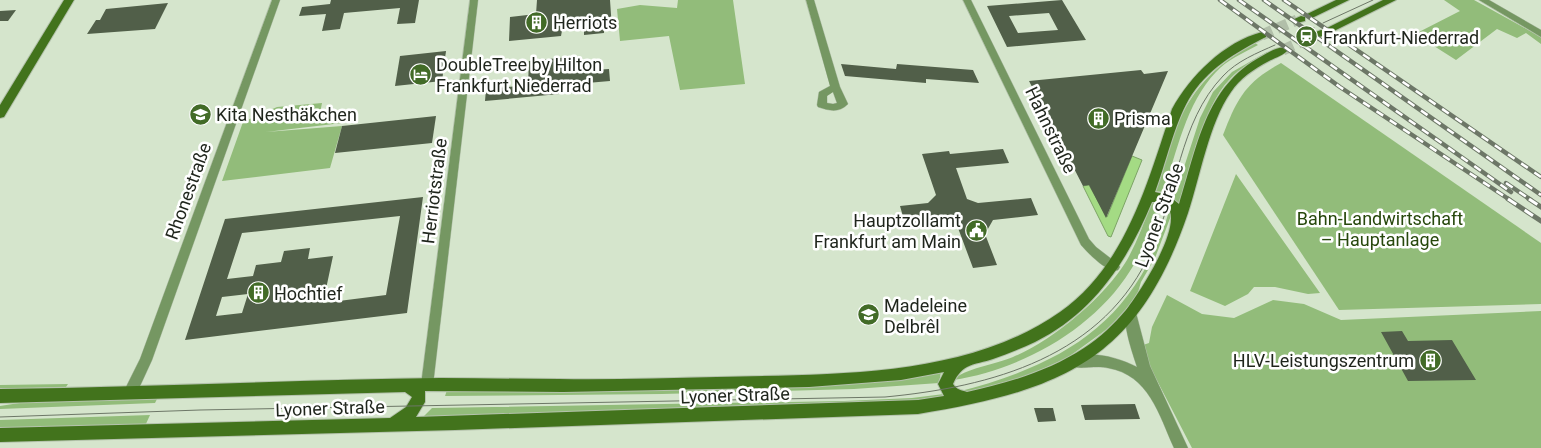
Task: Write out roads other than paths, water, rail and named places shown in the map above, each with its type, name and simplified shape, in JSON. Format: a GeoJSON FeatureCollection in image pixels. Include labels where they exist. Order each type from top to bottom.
{"type":"FeatureCollection","features":[{"type":"Feature","properties":{"kind":"main road"},"geometry":{"type":"LineString","coordinates":[[0,114],[69,0]]}},
{"type":"Feature","properties":{"kind":"main road"},"geometry":{"type":"LineString","coordinates":[[1303,18],[1344,0]]}},
{"type":"Feature","properties":{"kind":"main road"},"geometry":{"type":"LineString","coordinates":[[1323,32],[1391,0]]}},
{"type":"Feature","properties":{"kind":"main road","name":"Lyoner Straße"},"geometry":{"type":"LineString","coordinates":[[0,396],[427,385],[580,385],[829,380],[914,372],[967,360],[1022,341],[1066,316],[1094,292],[1114,267],[1127,246],[1178,109],[1186,93],[1204,72],[1223,57],[1262,35]]}},
{"type":"Feature","properties":{"kind":"main road","name":"Lyoner Straße"},"geometry":{"type":"LineString","coordinates":[[0,435],[390,425],[918,407],[979,397],[1030,381],[1073,362],[1106,340],[1131,313],[1149,291],[1158,273],[1179,220],[1211,121],[1227,89],[1245,71],[1283,50]]}},
{"type":"Feature","properties":{"kind":"main road"},"geometry":{"type":"LineString","coordinates":[[1146,198],[1158,196],[1172,202],[1179,220]]}},
{"type":"Feature","properties":{"kind":"main road"},"geometry":{"type":"LineString","coordinates":[[967,360],[952,371],[945,384],[947,391],[956,396],[979,397]]}},
{"type":"Feature","properties":{"kind":"main road"},"geometry":{"type":"LineString","coordinates":[[390,425],[408,415],[419,400],[418,392],[407,386]]}},
{"type":"Feature","properties":{"kind":"street","name":"Rhonestraße"},"geometry":{"type":"LineString","coordinates":[[130,393],[146,360],[276,0]]}},
{"type":"Feature","properties":{"kind":"street","name":"Herriotstraße"},"geometry":{"type":"LineString","coordinates":[[427,385],[474,0]]}},
{"type":"Feature","properties":{"kind":"street"},"geometry":{"type":"LineString","coordinates":[[810,0],[836,87]]}},
{"type":"Feature","properties":{"kind":"street","name":"Hahnstraße"},"geometry":{"type":"LineString","coordinates":[[967,0],[1085,242],[1114,267]]}},
{"type":"Feature","properties":{"kind":"street"},"geometry":{"type":"LineString","coordinates":[[1483,0],[1541,34]]}},
{"type":"Feature","properties":{"kind":"street"},"geometry":{"type":"LineString","coordinates":[[1131,313],[1135,344],[1181,448]]}},
{"type":"Feature","properties":{"kind":"street"},"geometry":{"type":"LineString","coordinates":[[1073,362],[1098,360],[1120,365],[1141,377],[1155,392]]}},
{"type":"Feature","properties":{"kind":"tunnel"},"geometry":{"type":"LineString","coordinates":[[1262,35],[1297,20]]}},
{"type":"Feature","properties":{"kind":"tunnel"},"geometry":{"type":"LineString","coordinates":[[1283,50],[1317,35]]}},
{"type":"Feature","properties":{"kind":"tram line"},"geometry":{"type":"LineString","coordinates":[[1323,23],[1373,0]]}},
{"type":"Feature","properties":{"kind":"tram line"},"geometry":{"type":"LineString","coordinates":[[1310,29],[1314,28]]}},
{"type":"Feature","properties":{"kind":"tram line"},"geometry":{"type":"LineString","coordinates":[[0,417],[200,410],[885,397],[965,385],[1004,374],[1041,360],[1075,341],[1105,316],[1131,286],[1152,249],[1188,136],[1208,94],[1234,66],[1275,45]]}},
{"type":"Feature","properties":{"kind":"railway"},"geometry":{"type":"LineString","coordinates":[[1220,0],[1340,87],[1510,200]]}},
{"type":"Feature","properties":{"kind":"railway"},"geometry":{"type":"LineString","coordinates":[[1239,0],[1511,192]]}},
{"type":"Feature","properties":{"kind":"railway"},"geometry":{"type":"LineString","coordinates":[[1264,0],[1541,195]]}},
{"type":"Feature","properties":{"kind":"railway"},"geometry":{"type":"LineString","coordinates":[[1284,0],[1541,177]]}},
{"type":"Feature","properties":{"kind":"railway"},"geometry":{"type":"LineString","coordinates":[[1506,183],[1531,200]]}},
{"type":"Feature","properties":{"kind":"railway"},"geometry":{"type":"LineString","coordinates":[[1508,199],[1541,221]]}},
{"type":"Feature","properties":{"kind":"railway"},"geometry":{"type":"LineString","coordinates":[[1529,199],[1541,207]]}},
{"type":"Feature","properties":{"kind":"place","name":"Herriots"},"geometry":{"type":"Point","coordinates":[537,22]}},
{"type":"Feature","properties":{"kind":"place","name":"Frankfurt-Niederrad"},"geometry":{"type":"Point","coordinates":[1307,37]}},
{"type":"Feature","properties":{"kind":"place","name":"DoubleTree by Hilton Frankfurt Niederrad"},"geometry":{"type":"Point","coordinates":[420,74]}},
{"type":"Feature","properties":{"kind":"place","name":"Kita Nesthäkchen"},"geometry":{"type":"Point","coordinates":[200,114]}},
{"type":"Feature","properties":{"kind":"place","name":"Prisma"},"geometry":{"type":"Point","coordinates":[1098,118]}},
{"type":"Feature","properties":{"kind":"place","name":"Hauptzollamt Frankfurt am Main"},"geometry":{"type":"Point","coordinates":[977,230]}},
{"type":"Feature","properties":{"kind":"place","name":"Hochtief"},"geometry":{"type":"Point","coordinates":[258,293]}},
{"type":"Feature","properties":{"kind":"place","name":"Madeleine Delbrêl"},"geometry":{"type":"Point","coordinates":[868,315]}},
{"type":"Feature","properties":{"kind":"place","name":"HLV-Leistungszentrum"},"geometry":{"type":"Point","coordinates":[1430,360]}},
{"type":"Feature","properties":{"kind":"park label","name":"Bahn-Landwirtschaft – Hauptanlage"},"geometry":{"type":"Point","coordinates":[1380,228]}}]}
